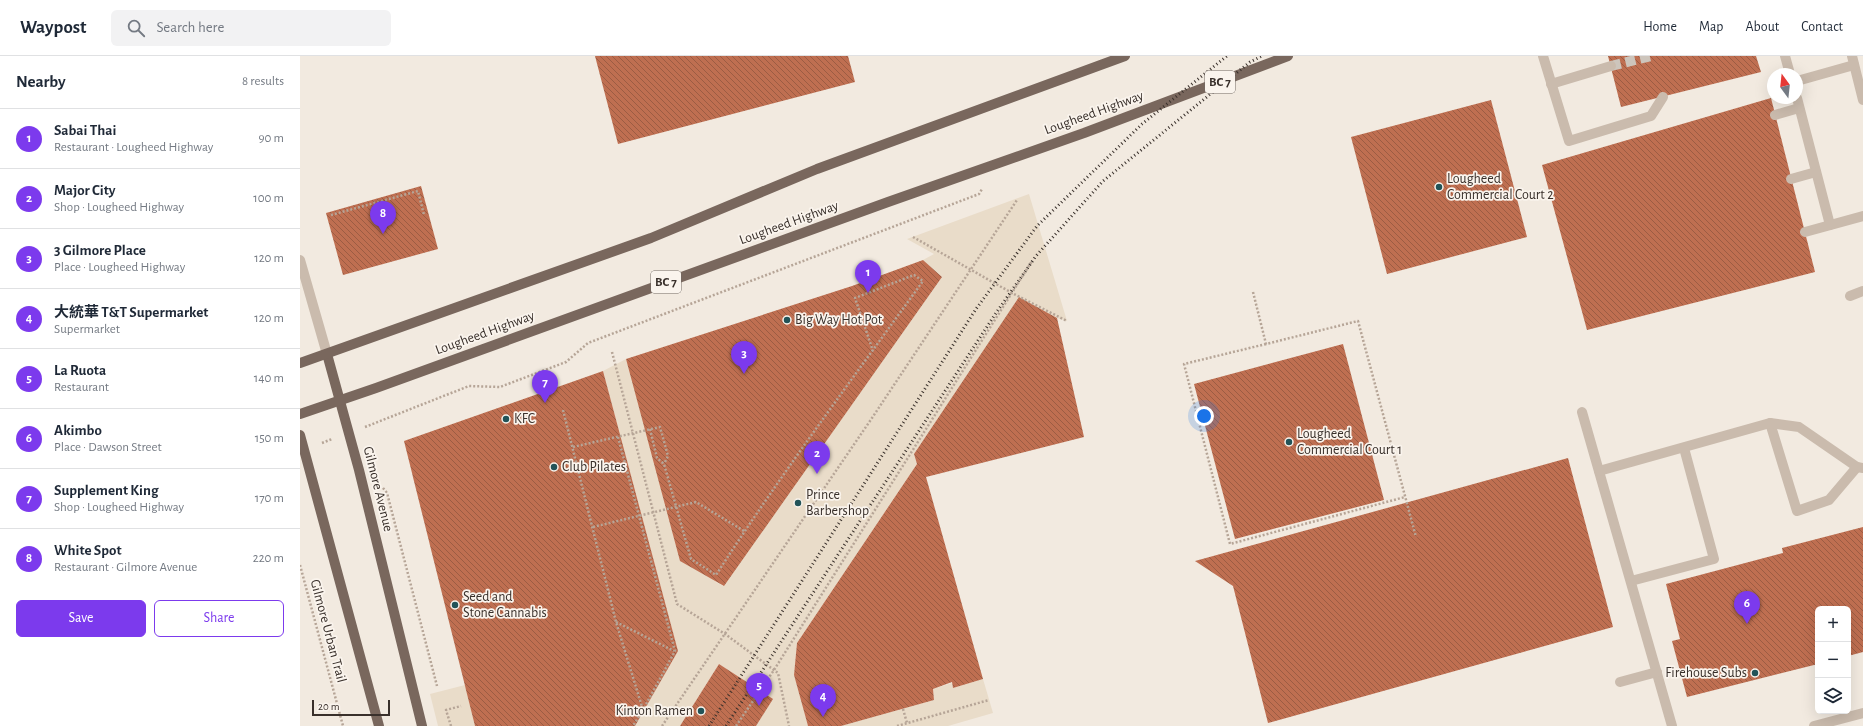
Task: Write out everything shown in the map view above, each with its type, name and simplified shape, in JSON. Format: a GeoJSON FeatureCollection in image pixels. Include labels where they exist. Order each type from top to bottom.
{"type":"FeatureCollection","features":[{"type":"Feature","properties":{"kind":"main road"},"geometry":{"type":"LineString","coordinates":[[300,363],[651,238],[817,169],[1125,56]]}},
{"type":"Feature","properties":{"kind":"main road","name":"Lougheed Highway"},"geometry":{"type":"LineString","coordinates":[[300,414],[340,401],[1084,133],[1288,56]]}},
{"type":"Feature","properties":{"kind":"main road","name":"Gilmore Avenue"},"geometry":{"type":"LineString","coordinates":[[327,354],[359,470],[422,726]]}},
{"type":"Feature","properties":{"kind":"main road"},"geometry":{"type":"LineString","coordinates":[[300,435],[379,726]]}},
{"type":"Feature","properties":{"kind":"street"},"geometry":{"type":"LineString","coordinates":[[1543,56],[1569,141],[1651,116],[1663,97]]}},
{"type":"Feature","properties":{"kind":"street"},"geometry":{"type":"LineString","coordinates":[[1785,56],[1788,68]]}},
{"type":"Feature","properties":{"kind":"street"},"geometry":{"type":"LineString","coordinates":[[1803,79],[1853,61],[1863,100]]}},
{"type":"Feature","properties":{"kind":"street"},"geometry":{"type":"LineString","coordinates":[[1551,84],[1611,66]]}},
{"type":"Feature","properties":{"kind":"street"},"geometry":{"type":"LineString","coordinates":[[1798,104],[1830,225]]}},
{"type":"Feature","properties":{"kind":"street"},"geometry":{"type":"LineString","coordinates":[[1776,115],[1799,108]]}},
{"type":"Feature","properties":{"kind":"street"},"geometry":{"type":"LineString","coordinates":[[1792,179],[1816,172]]}},
{"type":"Feature","properties":{"kind":"street"},"geometry":{"type":"LineString","coordinates":[[1805,232],[1863,216]]}},
{"type":"Feature","properties":{"kind":"street","name":"Gilmore Avenue"},"geometry":{"type":"LineString","coordinates":[[300,260],[327,354]]}},
{"type":"Feature","properties":{"kind":"street"},"geometry":{"type":"LineString","coordinates":[[1850,296],[1863,291]]}},
{"type":"Feature","properties":{"kind":"street"},"geometry":{"type":"LineString","coordinates":[[1582,412],[1672,726]]}},
{"type":"Feature","properties":{"kind":"street"},"geometry":{"type":"LineString","coordinates":[[1599,471],[1770,423],[1799,427],[1860,467],[1829,500],[1797,511],[1770,423]]}},
{"type":"Feature","properties":{"kind":"street"},"geometry":{"type":"LineString","coordinates":[[1631,581],[1714,559],[1684,448]]}},
{"type":"Feature","properties":{"kind":"street"},"geometry":{"type":"LineString","coordinates":[[1620,682],[1657,672]]}},
{"type":"Feature","properties":{"kind":"street"},"geometry":{"type":"LineString","coordinates":[[1814,726],[1863,713]]}},
{"type":"Feature","properties":{"kind":"path"},"geometry":{"type":"LineString","coordinates":[[371,425],[469,386],[500,387],[566,362],[588,343],[979,194],[994,165]]}},
{"type":"Feature","properties":{"kind":"path"},"geometry":{"type":"LineString","coordinates":[[331,215],[418,192],[424,215]]}},
{"type":"Feature","properties":{"kind":"path"},"geometry":{"type":"LineString","coordinates":[[662,726],[872,418],[1017,200]]}},
{"type":"Feature","properties":{"kind":"path"},"geometry":{"type":"LineString","coordinates":[[913,237],[1012,293],[1067,321]]}},
{"type":"Feature","properties":{"kind":"path"},"geometry":{"type":"LineString","coordinates":[[736,726],[774,670],[1032,261]]}},
{"type":"Feature","properties":{"kind":"path"},"geometry":{"type":"LineString","coordinates":[[650,429],[657,458],[664,464],[691,559],[716,575],[744,532],[923,281],[914,275],[855,298],[873,351]]}},
{"type":"Feature","properties":{"kind":"path"},"geometry":{"type":"LineString","coordinates":[[1253,292],[1266,344]]}},
{"type":"Feature","properties":{"kind":"path"},"geometry":{"type":"LineString","coordinates":[[1405,497],[1230,544],[1184,364],[1358,321],[1416,537]]}},
{"type":"Feature","properties":{"kind":"path"},"geometry":{"type":"LineString","coordinates":[[612,352],[677,604],[725,634],[778,673],[789,726]]}},
{"type":"Feature","properties":{"kind":"path"},"geometry":{"type":"LineString","coordinates":[[563,410],[616,622],[643,710]]}},
{"type":"Feature","properties":{"kind":"path"},"geometry":{"type":"LineString","coordinates":[[573,447],[660,427],[668,456],[664,464]]}},
{"type":"Feature","properties":{"kind":"path"},"geometry":{"type":"LineString","coordinates":[[618,437],[638,517],[675,651],[633,726]]}},
{"type":"Feature","properties":{"kind":"path"},"geometry":{"type":"LineString","coordinates":[[359,470],[377,480],[387,493],[437,686]]}},
{"type":"Feature","properties":{"kind":"path"},"geometry":{"type":"LineString","coordinates":[[593,527],[696,502],[744,532]]}},
{"type":"Feature","properties":{"kind":"path","name":"Gilmore Urban Trail"},"geometry":{"type":"LineString","coordinates":[[300,565],[343,726]]}},
{"type":"Feature","properties":{"kind":"path"},"geometry":{"type":"LineString","coordinates":[[616,622],[675,651]]}},
{"type":"Feature","properties":{"kind":"path"},"geometry":{"type":"LineString","coordinates":[[897,726],[989,700]]}},
{"type":"Feature","properties":{"kind":"path"},"geometry":{"type":"LineString","coordinates":[[451,726],[446,710],[461,706]]}},
{"type":"Feature","properties":{"kind":"path"},"geometry":{"type":"LineString","coordinates":[[903,708],[907,723]]}},
{"type":"Feature","properties":{"kind":"shaded area"},"geometry":{"type":"Polygon","coordinates":[[[1029,194],[1067,321],[1057,318],[1019,297],[914,454],[917,464],[797,643],[794,675],[808,726],[756,726],[772,699],[719,664],[680,726],[635,726],[678,651],[603,371],[626,359],[716,582],[723,586],[942,277],[923,260],[934,254],[907,239],[1029,194]]]}},
{"type":"Feature","properties":{"kind":"shaded area"},"geometry":{"type":"Polygon","coordinates":[[[983,679],[993,713],[948,726],[841,726],[934,700],[933,689],[952,683],[953,688],[983,679]]]}},
{"type":"Feature","properties":{"kind":"shaded area"},"geometry":{"type":"Polygon","coordinates":[[[465,685],[475,726],[438,726],[430,694],[465,685]]]}},
{"type":"Feature","properties":{"kind":"building"},"geometry":{"type":"Polygon","coordinates":[[[595,56],[848,56],[855,82],[618,144],[595,56]]]}},
{"type":"Feature","properties":{"kind":"building"},"geometry":{"type":"Polygon","coordinates":[[[1608,56],[1756,56],[1761,72],[1621,107],[1608,56]]]}},
{"type":"Feature","properties":{"kind":"building"},"geometry":{"type":"Polygon","coordinates":[[[1767,99],[1767,104],[1773,104],[1815,272],[1587,330],[1542,165],[1767,99]]]}},
{"type":"Feature","properties":{"kind":"building","name":"Lougheed Commercial Court 2"},"geometry":{"type":"Polygon","coordinates":[[[1491,100],[1527,237],[1387,274],[1351,137],[1491,100]]]}},
{"type":"Feature","properties":{"kind":"building"},"geometry":{"type":"Polygon","coordinates":[[[421,186],[438,249],[343,275],[326,213],[421,186]]]}},
{"type":"Feature","properties":{"kind":"building"},"geometry":{"type":"Polygon","coordinates":[[[923,260],[942,277],[724,586],[680,561],[626,359],[852,286],[923,260]]]}},
{"type":"Feature","properties":{"kind":"building"},"geometry":{"type":"Polygon","coordinates":[[[1019,297],[1057,318],[1084,437],[926,477],[983,679],[953,688],[952,682],[933,689],[934,700],[841,726],[808,726],[794,675],[797,643],[917,464],[914,454],[1019,297]]]}},
{"type":"Feature","properties":{"kind":"building","name":"Lougheed Commercial Court 1"},"geometry":{"type":"Polygon","coordinates":[[[1343,344],[1384,500],[1235,539],[1194,384],[1343,344]]]}},
{"type":"Feature","properties":{"kind":"building"},"geometry":{"type":"Polygon","coordinates":[[[603,371],[678,651],[635,726],[475,726],[404,441],[603,371]]]}},
{"type":"Feature","properties":{"kind":"building"},"geometry":{"type":"Polygon","coordinates":[[[1568,458],[1613,627],[1268,723],[1233,586],[1195,561],[1568,458]]]}},
{"type":"Feature","properties":{"kind":"building"},"geometry":{"type":"Polygon","coordinates":[[[1863,527],[1863,652],[1851,655],[1851,606],[1815,606],[1815,665],[1687,697],[1672,641],[1680,639],[1666,584],[1783,553],[1782,548],[1863,527]]]}},
{"type":"Feature","properties":{"kind":"building"},"geometry":{"type":"Polygon","coordinates":[[[719,664],[773,699],[756,726],[680,726],[719,664]]]}},
{"type":"Feature","properties":{"kind":"tunnel"},"geometry":{"type":"LineString","coordinates":[[1611,66],[1651,56]]}},
{"type":"Feature","properties":{"kind":"railway"},"geometry":{"type":"LineString","coordinates":[[709,726],[976,309],[1037,226],[1142,124],[1227,56]]}},
{"type":"Feature","properties":{"kind":"railway"},"geometry":{"type":"LineString","coordinates":[[726,726],[996,313],[1036,256],[1103,181],[1250,62],[1262,56]]}},
{"type":"Feature","properties":{"kind":"place","name":"Lougheed Commercial Court 2"},"geometry":{"type":"Point","coordinates":[1439,187]}},
{"type":"Feature","properties":{"kind":"place","name":"White Spot"},"geometry":{"type":"Point","coordinates":[383,234]}},
{"type":"Feature","properties":{"kind":"place","name":"Sabai Thai"},"geometry":{"type":"Point","coordinates":[868,293]}},
{"type":"Feature","properties":{"kind":"place","name":"Big Way Hot Pot"},"geometry":{"type":"Point","coordinates":[787,320]}},
{"type":"Feature","properties":{"kind":"place","name":"3 Gilmore Place"},"geometry":{"type":"Point","coordinates":[744,374]}},
{"type":"Feature","properties":{"kind":"place","name":"Supplement King"},"geometry":{"type":"Point","coordinates":[545,403]}},
{"type":"Feature","properties":{"kind":"place","name":"KFC"},"geometry":{"type":"Point","coordinates":[506,419]}},
{"type":"Feature","properties":{"kind":"place","name":"Lougheed Commercial Court 1"},"geometry":{"type":"Point","coordinates":[1289,442]}},
{"type":"Feature","properties":{"kind":"place","name":"Club Pilates"},"geometry":{"type":"Point","coordinates":[554,467]}},
{"type":"Feature","properties":{"kind":"place","name":"Major City"},"geometry":{"type":"Point","coordinates":[817,474]}},
{"type":"Feature","properties":{"kind":"place","name":"Prince Barbershop"},"geometry":{"type":"Point","coordinates":[798,503]}},
{"type":"Feature","properties":{"kind":"place","name":"Seed and Stone Cannabis"},"geometry":{"type":"Point","coordinates":[455,605]}},
{"type":"Feature","properties":{"kind":"place","name":"Akimbo"},"geometry":{"type":"Point","coordinates":[1747,624]}},
{"type":"Feature","properties":{"kind":"place","name":"Firehouse Subs"},"geometry":{"type":"Point","coordinates":[1755,673]}},
{"type":"Feature","properties":{"kind":"place","name":"La Ruota"},"geometry":{"type":"Point","coordinates":[759,706]}},
{"type":"Feature","properties":{"kind":"place","name":"Kinton Ramen"},"geometry":{"type":"Point","coordinates":[701,711]}},
{"type":"Feature","properties":{"kind":"place","name":"大統華 T&T Supermarket"},"geometry":{"type":"Point","coordinates":[823,717]}}]}
